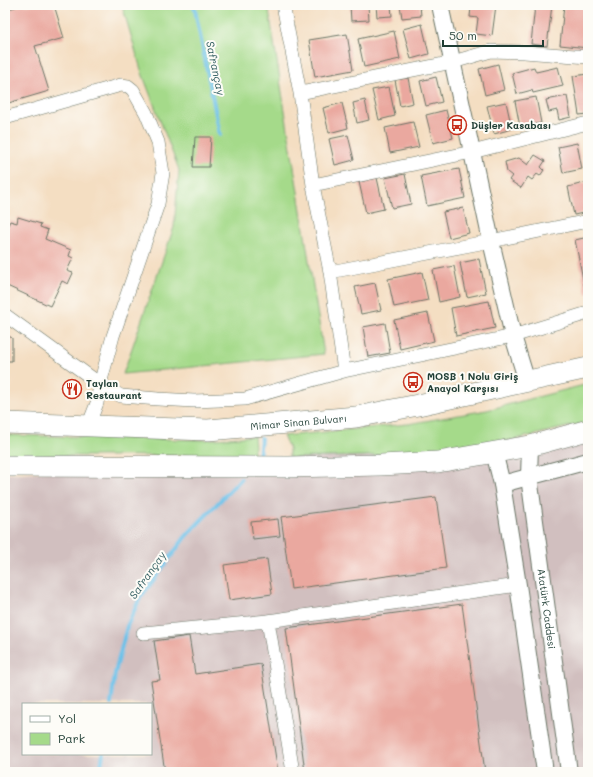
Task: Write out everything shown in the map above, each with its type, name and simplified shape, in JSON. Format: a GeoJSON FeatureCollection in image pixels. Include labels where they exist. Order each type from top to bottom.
{"type":"FeatureCollection","features":[{"type":"Feature","properties":{"kind":"highway","name":"Mimar Sinan Bulvarı"},"geometry":{"type":"LineString","coordinates":[[5,423],[208,430],[356,417],[588,368]]}},
{"type":"Feature","properties":{"kind":"highway"},"geometry":{"type":"LineString","coordinates":[[5,466],[288,467],[438,462],[530,446],[588,430]]}},
{"type":"Feature","properties":{"kind":"street"},"geometry":{"type":"LineString","coordinates":[[283,5],[300,93],[313,185],[330,272],[344,371]]}},
{"type":"Feature","properties":{"kind":"street"},"geometry":{"type":"LineString","coordinates":[[440,5],[491,241],[513,336],[527,382]]}},
{"type":"Feature","properties":{"kind":"street"},"geometry":{"type":"LineString","coordinates":[[300,93],[452,62],[491,51],[588,57]]}},
{"type":"Feature","properties":{"kind":"street"},"geometry":{"type":"LineString","coordinates":[[5,118],[121,85],[128,86],[133,90],[146,113],[158,142],[163,173],[158,204],[113,336],[100,384],[97,403],[88,426]]}},
{"type":"Feature","properties":{"kind":"street"},"geometry":{"type":"LineString","coordinates":[[313,185],[472,152],[588,123]]}},
{"type":"Feature","properties":{"kind":"street"},"geometry":{"type":"LineString","coordinates":[[330,272],[588,221]]}},
{"type":"Feature","properties":{"kind":"street"},"geometry":{"type":"LineString","coordinates":[[5,316],[100,384],[121,396],[194,401],[245,399],[344,371],[513,336],[588,313]]}},
{"type":"Feature","properties":{"kind":"street","name":"Atatürk Caddesi"},"geometry":{"type":"LineString","coordinates":[[530,446],[529,477],[569,772]]}},
{"type":"Feature","properties":{"kind":"street"},"geometry":{"type":"LineString","coordinates":[[494,452],[502,484],[545,772]]}},
{"type":"Feature","properties":{"kind":"street"},"geometry":{"type":"LineString","coordinates":[[502,484],[588,460]]}},
{"type":"Feature","properties":{"kind":"street"},"geometry":{"type":"LineString","coordinates":[[143,633],[268,621],[518,585]]}},
{"type":"Feature","properties":{"kind":"street"},"geometry":{"type":"LineString","coordinates":[[268,621],[293,772]]}},
{"type":"Feature","properties":{"kind":"shaded area"},"geometry":{"type":"Polygon","coordinates":[[[588,440],[588,772],[5,772],[5,474],[588,440]]]}},
{"type":"Feature","properties":{"kind":"green space"},"geometry":{"type":"Polygon","coordinates":[[[122,5],[268,5],[324,354],[123,374],[174,227],[179,170],[142,73],[122,5]]]}},
{"type":"Feature","properties":{"kind":"green space"},"geometry":{"type":"Polygon","coordinates":[[[588,384],[588,422],[504,442],[444,454],[289,458],[289,449],[283,436],[408,424],[487,410],[588,384]]]}},
{"type":"Feature","properties":{"kind":"green space"},"geometry":{"type":"Polygon","coordinates":[[[5,435],[202,440],[254,436],[255,447],[252,455],[5,456],[5,435]]]}},
{"type":"Feature","properties":{"kind":"building"},"geometry":{"type":"Polygon","coordinates":[[[22,5],[54,5],[64,38],[35,46],[49,91],[5,104],[5,10],[22,5]]]}},
{"type":"Feature","properties":{"kind":"building"},"geometry":{"type":"Polygon","coordinates":[[[350,5],[368,5],[369,20],[351,21],[350,5]]]}},
{"type":"Feature","properties":{"kind":"building"},"geometry":{"type":"Polygon","coordinates":[[[376,5],[391,5],[392,16],[377,17],[376,5]]]}},
{"type":"Feature","properties":{"kind":"building"},"geometry":{"type":"Polygon","coordinates":[[[400,5],[420,5],[421,16],[402,18],[400,5]]]}},
{"type":"Feature","properties":{"kind":"building"},"geometry":{"type":"Polygon","coordinates":[[[467,5],[496,5],[492,36],[476,34],[478,18],[470,17],[471,7],[467,5]]]}},
{"type":"Feature","properties":{"kind":"building"},"geometry":{"type":"Polygon","coordinates":[[[535,5],[552,5],[547,46],[531,44],[535,5]]]}},
{"type":"Feature","properties":{"kind":"building"},"geometry":{"type":"Polygon","coordinates":[[[564,5],[584,5],[588,25],[588,48],[560,45],[564,5]]]}},
{"type":"Feature","properties":{"kind":"building"},"geometry":{"type":"Polygon","coordinates":[[[422,24],[429,54],[411,59],[403,29],[422,24]]]}},
{"type":"Feature","properties":{"kind":"building"},"geometry":{"type":"Polygon","coordinates":[[[394,31],[400,59],[364,67],[358,39],[394,31]]]}},
{"type":"Feature","properties":{"kind":"building"},"geometry":{"type":"Polygon","coordinates":[[[347,34],[353,70],[315,77],[309,40],[347,34]]]}},
{"type":"Feature","properties":{"kind":"building"},"geometry":{"type":"Polygon","coordinates":[[[498,64],[504,90],[485,95],[479,69],[498,64]]]}},
{"type":"Feature","properties":{"kind":"building"},"geometry":{"type":"Polygon","coordinates":[[[534,67],[536,72],[558,67],[563,86],[533,93],[532,90],[517,94],[512,73],[534,67]]]}},
{"type":"Feature","properties":{"kind":"building"},"geometry":{"type":"Polygon","coordinates":[[[588,74],[588,114],[579,115],[573,76],[588,74]]]}},
{"type":"Feature","properties":{"kind":"building"},"geometry":{"type":"Polygon","coordinates":[[[436,77],[442,102],[426,106],[420,81],[436,77]]]}},
{"type":"Feature","properties":{"kind":"building"},"geometry":{"type":"Polygon","coordinates":[[[408,78],[413,103],[400,106],[395,80],[408,78]]]}},
{"type":"Feature","properties":{"kind":"building"},"geometry":{"type":"Polygon","coordinates":[[[389,87],[395,116],[379,120],[372,90],[389,87]]]}},
{"type":"Feature","properties":{"kind":"building"},"geometry":{"type":"Polygon","coordinates":[[[567,96],[571,117],[559,120],[557,110],[549,112],[546,100],[567,96]]]}},
{"type":"Feature","properties":{"kind":"building"},"geometry":{"type":"Polygon","coordinates":[[[536,97],[541,123],[520,127],[515,101],[536,97]]]}},
{"type":"Feature","properties":{"kind":"building"},"geometry":{"type":"Polygon","coordinates":[[[365,100],[369,120],[357,123],[353,103],[365,100]]]}},
{"type":"Feature","properties":{"kind":"building"},"geometry":{"type":"Polygon","coordinates":[[[506,102],[512,129],[494,134],[487,106],[506,102]]]}},
{"type":"Feature","properties":{"kind":"building"},"geometry":{"type":"Polygon","coordinates":[[[342,103],[348,128],[329,133],[323,108],[342,103]]]}},
{"type":"Feature","properties":{"kind":"building"},"geometry":{"type":"Polygon","coordinates":[[[446,110],[453,138],[433,143],[426,115],[446,110]]]}},
{"type":"Feature","properties":{"kind":"building"},"geometry":{"type":"Polygon","coordinates":[[[413,122],[419,147],[390,153],[385,128],[413,122]]]}},
{"type":"Feature","properties":{"kind":"building"},"geometry":{"type":"Polygon","coordinates":[[[348,135],[354,160],[335,165],[329,139],[348,135]]]}},
{"type":"Feature","properties":{"kind":"building"},"geometry":{"type":"Polygon","coordinates":[[[195,137],[211,137],[209,167],[193,167],[195,137]]]}},
{"type":"Feature","properties":{"kind":"building"},"geometry":{"type":"Polygon","coordinates":[[[577,143],[582,169],[563,173],[558,147],[577,143]]]}},
{"type":"Feature","properties":{"kind":"building"},"geometry":{"type":"Polygon","coordinates":[[[535,155],[545,161],[541,167],[544,170],[540,176],[537,174],[532,180],[528,177],[521,188],[509,180],[512,176],[507,172],[505,162],[519,158],[528,165],[535,155]]]}},
{"type":"Feature","properties":{"kind":"building"},"geometry":{"type":"Polygon","coordinates":[[[459,169],[465,198],[427,206],[421,176],[459,169]]]}},
{"type":"Feature","properties":{"kind":"building"},"geometry":{"type":"Polygon","coordinates":[[[405,174],[411,204],[392,208],[385,178],[405,174]]]}},
{"type":"Feature","properties":{"kind":"building"},"geometry":{"type":"Polygon","coordinates":[[[377,178],[384,209],[366,213],[359,182],[377,178]]]}},
{"type":"Feature","properties":{"kind":"building"},"geometry":{"type":"Polygon","coordinates":[[[588,182],[588,212],[574,215],[568,187],[588,182]]]}},
{"type":"Feature","properties":{"kind":"building"},"geometry":{"type":"Polygon","coordinates":[[[463,208],[469,233],[449,238],[443,212],[463,208]]]}},
{"type":"Feature","properties":{"kind":"building"},"geometry":{"type":"Polygon","coordinates":[[[18,217],[41,224],[40,227],[48,230],[45,239],[71,250],[69,256],[73,258],[67,271],[73,273],[68,284],[62,281],[50,306],[5,285],[5,231],[10,221],[17,223],[18,217]]]}},
{"type":"Feature","properties":{"kind":"building"},"geometry":{"type":"Polygon","coordinates":[[[588,237],[588,293],[586,294],[575,240],[588,237]]]}},
{"type":"Feature","properties":{"kind":"building"},"geometry":{"type":"Polygon","coordinates":[[[479,259],[486,293],[467,297],[460,263],[479,259]]]}},
{"type":"Feature","properties":{"kind":"building"},"geometry":{"type":"Polygon","coordinates":[[[454,266],[460,297],[439,302],[433,270],[454,266]]]}},
{"type":"Feature","properties":{"kind":"building"},"geometry":{"type":"Polygon","coordinates":[[[422,272],[428,300],[394,307],[388,279],[422,272]]]}},
{"type":"Feature","properties":{"kind":"building"},"geometry":{"type":"Polygon","coordinates":[[[375,283],[381,310],[361,314],[355,287],[375,283]]]}},
{"type":"Feature","properties":{"kind":"building"},"geometry":{"type":"Polygon","coordinates":[[[489,301],[495,328],[456,336],[451,308],[489,301]]]}},
{"type":"Feature","properties":{"kind":"building"},"geometry":{"type":"Polygon","coordinates":[[[428,313],[434,341],[400,349],[394,320],[428,313]]]}},
{"type":"Feature","properties":{"kind":"building"},"geometry":{"type":"Polygon","coordinates":[[[385,323],[390,353],[368,357],[363,327],[385,323]]]}},
{"type":"Feature","properties":{"kind":"building"},"geometry":{"type":"Polygon","coordinates":[[[5,334],[12,338],[12,361],[5,361],[5,334]]]}},
{"type":"Feature","properties":{"kind":"building"},"geometry":{"type":"Polygon","coordinates":[[[436,497],[446,568],[291,589],[281,517],[436,497]]]}},
{"type":"Feature","properties":{"kind":"building"},"geometry":{"type":"Polygon","coordinates":[[[278,519],[280,536],[253,539],[251,522],[278,519]]]}},
{"type":"Feature","properties":{"kind":"building"},"geometry":{"type":"Polygon","coordinates":[[[267,559],[272,594],[229,600],[224,565],[267,559]]]}},
{"type":"Feature","properties":{"kind":"building"},"geometry":{"type":"Polygon","coordinates":[[[462,604],[485,772],[305,772],[286,628],[462,604]]]}},
{"type":"Feature","properties":{"kind":"building"},"geometry":{"type":"Polygon","coordinates":[[[189,636],[195,674],[261,664],[278,772],[165,772],[151,681],[160,680],[154,641],[189,636]]]}},
{"type":"Feature","properties":{"kind":"waterway","name":"Safrançay"},"geometry":{"type":"LineString","coordinates":[[194,5],[220,135]]}},
{"type":"Feature","properties":{"kind":"waterway","name":"Safrançay"},"geometry":{"type":"LineString","coordinates":[[259,457],[261,438]]}},
{"type":"Feature","properties":{"kind":"waterway","name":"Safrançay"},"geometry":{"type":"LineString","coordinates":[[111,703],[115,673],[127,626],[140,598],[186,536],[241,479]]}},
{"type":"Feature","properties":{"kind":"waterway","name":"Safrançay"},"geometry":{"type":"LineString","coordinates":[[100,772],[103,755]]}},
{"type":"Feature","properties":{"kind":"place","name":"Düşler Kasabası"},"geometry":{"type":"Point","coordinates":[457,125]}},
{"type":"Feature","properties":{"kind":"place","name":"MOSB 1 Nolu Giriş Anayol Karşısı"},"geometry":{"type":"Point","coordinates":[413,382]}},
{"type":"Feature","properties":{"kind":"place","name":"Taylan Restaurant"},"geometry":{"type":"Point","coordinates":[72,389]}}]}
